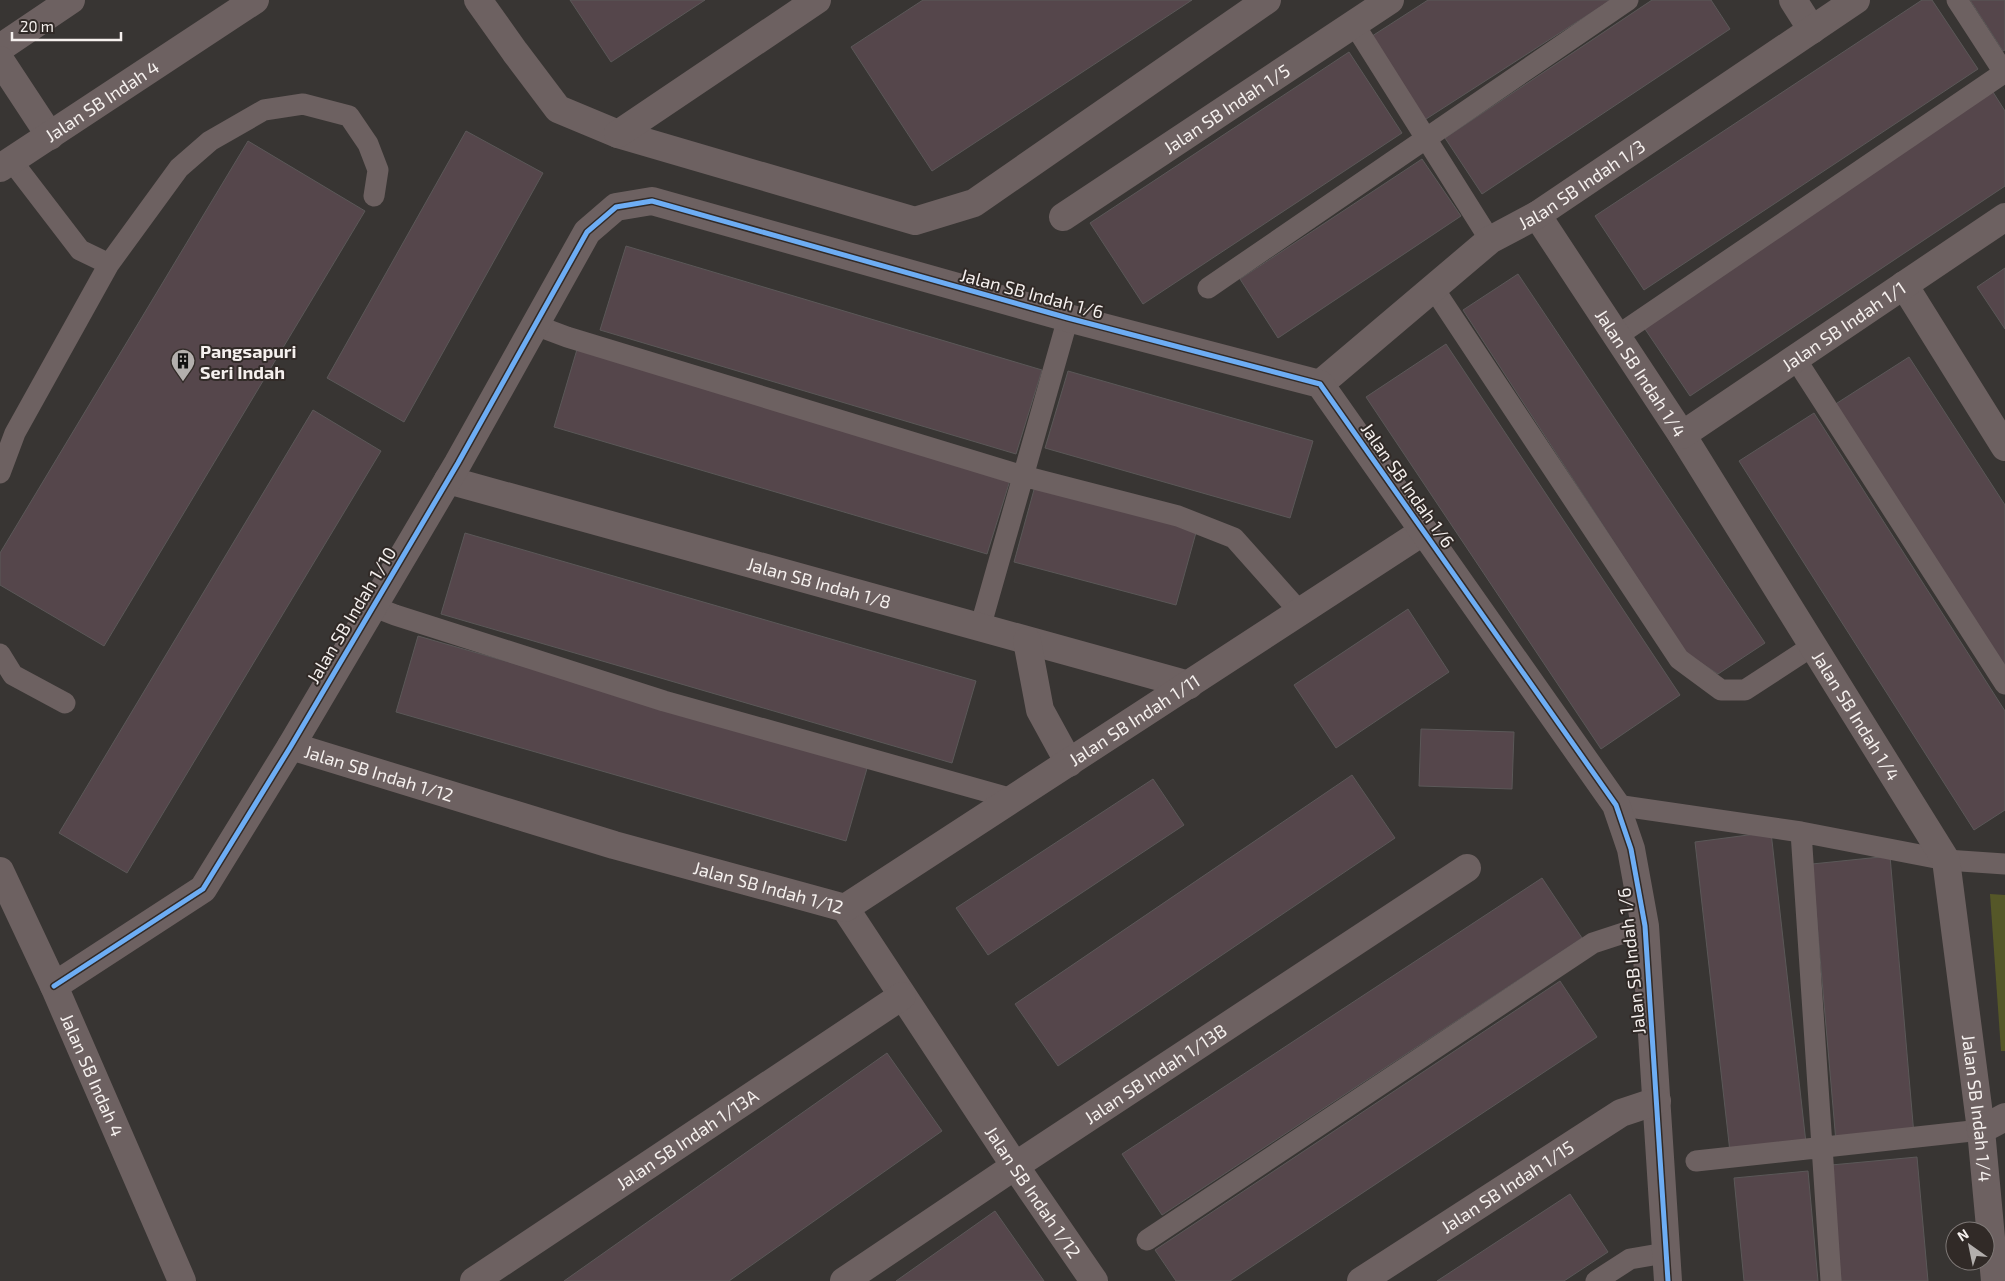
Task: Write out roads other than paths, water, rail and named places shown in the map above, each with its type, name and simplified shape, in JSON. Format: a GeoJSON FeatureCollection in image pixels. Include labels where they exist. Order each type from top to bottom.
{"type":"FeatureCollection","features":[{"type":"Feature","properties":{"kind":"street"},"geometry":{"type":"LineString","coordinates":[[0,48],[71,0]]}},
{"type":"Feature","properties":{"kind":"street","name":"Jalan SB Indah 4"},"geometry":{"type":"LineString","coordinates":[[6,164],[255,0]]}},
{"type":"Feature","properties":{"kind":"street"},"geometry":{"type":"LineString","coordinates":[[478,0],[558,109],[618,134],[915,221],[974,203],[1267,0]]}},
{"type":"Feature","properties":{"kind":"street"},"geometry":{"type":"LineString","coordinates":[[618,134],[817,0]]}},
{"type":"Feature","properties":{"kind":"street","name":"Jalan SB Indah 1/5"},"geometry":{"type":"LineString","coordinates":[[1063,217],[1390,0]]}},
{"type":"Feature","properties":{"kind":"street"},"geometry":{"type":"LineString","coordinates":[[1792,0],[1812,30]]}},
{"type":"Feature","properties":{"kind":"street","name":"Jalan SB Indah 1/3"},"geometry":{"type":"LineString","coordinates":[[1320,384],[1490,240],[1537,214],[1856,0]]}},
{"type":"Feature","properties":{"kind":"street"},"geometry":{"type":"LineString","coordinates":[[0,60],[50,136]]}},
{"type":"Feature","properties":{"kind":"street","name":"Jalan SB Indah 1/6"},"geometry":{"type":"LineString","coordinates":[[616,207],[652,202],[1068,318],[1320,384],[1616,805],[1631,849],[1645,926],[1668,1281]]}},
{"type":"Feature","properties":{"kind":"street","name":"Jalan SB Indah 1/10"},"geometry":{"type":"LineString","coordinates":[[54,986],[203,888],[291,746],[448,480],[587,232],[616,207]]}},
{"type":"Feature","properties":{"kind":"street","name":"Jalan SB Indah 1/4"},"geometry":{"type":"LineString","coordinates":[[1537,214],[1682,434],[1946,860],[1981,1130],[1997,1281]]}},
{"type":"Feature","properties":{"kind":"street","name":"Jalan SB Indah 1/1"},"geometry":{"type":"LineString","coordinates":[[1682,434],[2005,217]]}},
{"type":"Feature","properties":{"kind":"street"},"geometry":{"type":"LineString","coordinates":[[1904,285],[2005,447]]}},
{"type":"Feature","properties":{"kind":"street","name":"Jalan SB Indah 1/8"},"geometry":{"type":"LineString","coordinates":[[448,480],[1189,685]]}},
{"type":"Feature","properties":{"kind":"street","name":"Jalan SB Indah 1/11"},"geometry":{"type":"LineString","coordinates":[[845,908],[1424,531]]}},
{"type":"Feature","properties":{"kind":"street"},"geometry":{"type":"LineString","coordinates":[[1027,640],[1040,710],[1069,763]]}},
{"type":"Feature","properties":{"kind":"street","name":"Jalan SB Indah 1/12"},"geometry":{"type":"LineString","coordinates":[[291,746],[614,845],[845,908],[1014,1166],[1094,1281]]}},
{"type":"Feature","properties":{"kind":"street","name":"Jalan SB Indah 1/13B"},"geometry":{"type":"LineString","coordinates":[[844,1281],[1014,1166],[1467,868]]}},
{"type":"Feature","properties":{"kind":"street","name":"Jalan SB Indah 4"},"geometry":{"type":"LineString","coordinates":[[0,871],[54,986],[182,1281]]}},
{"type":"Feature","properties":{"kind":"street","name":"Jalan SB Indah 1/13A"},"geometry":{"type":"LineString","coordinates":[[474,1281],[902,996]]}},
{"type":"Feature","properties":{"kind":"street","name":"Jalan SB Indah 1/15"},"geometry":{"type":"LineString","coordinates":[[1361,1281],[1621,1113],[1657,1101]]}},
{"type":"Feature","properties":{"kind":"street"},"geometry":{"type":"LineString","coordinates":[[1981,1130],[2005,1117]]}},
{"type":"Feature","properties":{"kind":"lane"},"geometry":{"type":"LineString","coordinates":[[1208,288],[1628,0]]}},
{"type":"Feature","properties":{"kind":"lane"},"geometry":{"type":"LineString","coordinates":[[1617,336],[2005,73],[1957,0]]}},
{"type":"Feature","properties":{"kind":"lane"},"geometry":{"type":"LineString","coordinates":[[1354,24],[1490,240]]}},
{"type":"Feature","properties":{"kind":"lane"},"geometry":{"type":"LineString","coordinates":[[0,472],[15,433],[108,264],[179,168],[210,141],[264,110],[303,104],[348,116],[368,144],[378,170],[374,196]]}},
{"type":"Feature","properties":{"kind":"lane"},"geometry":{"type":"LineString","coordinates":[[6,164],[80,250],[108,264]]}},
{"type":"Feature","properties":{"kind":"lane"},"geometry":{"type":"LineString","coordinates":[[1434,289],[1679,660],[1722,690],[1745,690],[1814,645]]}},
{"type":"Feature","properties":{"kind":"lane"},"geometry":{"type":"LineString","coordinates":[[980,628],[1068,318]]}},
{"type":"Feature","properties":{"kind":"lane"},"geometry":{"type":"LineString","coordinates":[[535,325],[576,340],[1023,476],[1178,516],[1234,538],[1300,612]]}},
{"type":"Feature","properties":{"kind":"lane"},"geometry":{"type":"LineString","coordinates":[[1795,358],[2005,684]]}},
{"type":"Feature","properties":{"kind":"lane"},"geometry":{"type":"LineString","coordinates":[[372,606],[664,701],[1013,799]]}},
{"type":"Feature","properties":{"kind":"lane"},"geometry":{"type":"LineString","coordinates":[[0,654],[13,675],[65,703]]}},
{"type":"Feature","properties":{"kind":"lane"},"geometry":{"type":"LineString","coordinates":[[1616,805],[1801,832],[1946,860],[2005,864]]}},
{"type":"Feature","properties":{"kind":"lane"},"geometry":{"type":"LineString","coordinates":[[1801,832],[1831,1281]]}},
{"type":"Feature","properties":{"kind":"lane"},"geometry":{"type":"LineString","coordinates":[[1147,1240],[1593,943],[1645,926]]}},
{"type":"Feature","properties":{"kind":"lane"},"geometry":{"type":"LineString","coordinates":[[1696,1161],[1981,1130]]}},
{"type":"Feature","properties":{"kind":"lane"},"geometry":{"type":"LineString","coordinates":[[1596,1281],[1630,1259],[1665,1253]]}},
{"type":"Feature","properties":{"kind":"lane"},"geometry":{"type":"LineString","coordinates":[[1997,1281],[2005,1278]]}},
{"type":"Feature","properties":{"kind":"place","name":"Pangsapuri Seri Indah"},"geometry":{"type":"Point","coordinates":[183,382]}}]}
